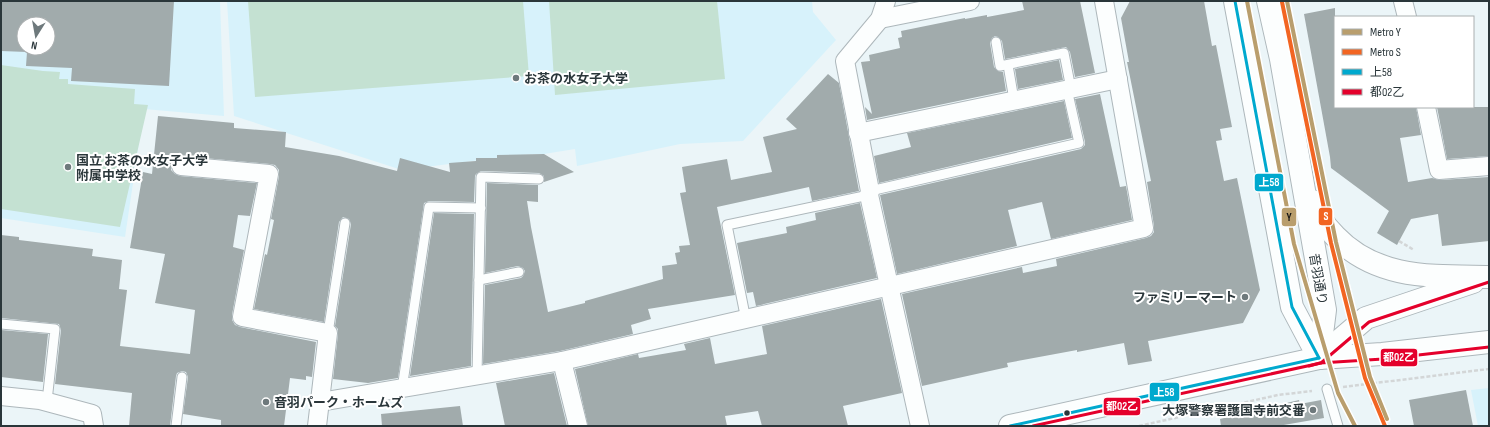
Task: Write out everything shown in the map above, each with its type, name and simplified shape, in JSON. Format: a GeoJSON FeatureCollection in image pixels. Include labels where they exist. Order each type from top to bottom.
{"type":"FeatureCollection","features":[{"type":"Feature","properties":{"kind":"main road"},"geometry":{"type":"LineString","coordinates":[[1235,1],[1292,307],[1319,358]]}},
{"type":"Feature","properties":{"kind":"main road","name":"音羽通り"},"geometry":{"type":"LineString","coordinates":[[1268,1],[1281,59],[1325,310],[1319,358]]}},
{"type":"Feature","properties":{"kind":"main road"},"geometry":{"type":"LineString","coordinates":[[1296,148],[1313,204],[1325,226],[1344,246],[1376,265],[1398,271],[1423,276],[1489,277]]}},
{"type":"Feature","properties":{"kind":"main road"},"geometry":{"type":"LineString","coordinates":[[1319,358],[1366,318],[1489,277]]}},
{"type":"Feature","properties":{"kind":"main road"},"geometry":{"type":"LineString","coordinates":[[1010,426],[1319,358],[1382,354],[1489,342]]}},
{"type":"Feature","properties":{"kind":"street"},"geometry":{"type":"LineString","coordinates":[[886,1],[880,19],[845,61],[889,286],[920,426]]}},
{"type":"Feature","properties":{"kind":"street"},"geometry":{"type":"LineString","coordinates":[[880,19],[970,1]]}},
{"type":"Feature","properties":{"kind":"street"},"geometry":{"type":"LineString","coordinates":[[320,402],[562,361],[1144,228],[1104,1]]}},
{"type":"Feature","properties":{"kind":"street"},"geometry":{"type":"LineString","coordinates":[[1403,1],[1407,16]]}},
{"type":"Feature","properties":{"kind":"street"},"geometry":{"type":"LineString","coordinates":[[858,133],[1118,79]]}},
{"type":"Feature","properties":{"kind":"street"},"geometry":{"type":"LineString","coordinates":[[1426,108],[1439,170],[1489,166]]}},
{"type":"Feature","properties":{"kind":"street"},"geometry":{"type":"LineString","coordinates":[[181,166],[269,174],[242,317],[328,333],[317,426]]}},
{"type":"Feature","properties":{"kind":"street"},"geometry":{"type":"LineString","coordinates":[[562,361],[578,426]]}},
{"type":"Feature","properties":{"kind":"street"},"geometry":{"type":"LineString","coordinates":[[1,396],[47,402],[92,414],[94,426]]}},
{"type":"Feature","properties":{"kind":"lane"},"geometry":{"type":"LineString","coordinates":[[746,320],[727,225],[870,193],[1079,143],[1064,53],[1000,66],[996,42]]}},
{"type":"Feature","properties":{"kind":"lane"},"geometry":{"type":"LineString","coordinates":[[1008,65],[1014,100]]}},
{"type":"Feature","properties":{"kind":"lane"},"geometry":{"type":"LineString","coordinates":[[477,376],[481,177],[539,179]]}},
{"type":"Feature","properties":{"kind":"lane"},"geometry":{"type":"LineString","coordinates":[[402,389],[429,207],[481,208]]}},
{"type":"Feature","properties":{"kind":"lane"},"geometry":{"type":"LineString","coordinates":[[328,333],[345,223]]}},
{"type":"Feature","properties":{"kind":"lane"},"geometry":{"type":"LineString","coordinates":[[479,280],[519,272]]}},
{"type":"Feature","properties":{"kind":"lane"},"geometry":{"type":"LineString","coordinates":[[1,324],[55,329],[47,402]]}},
{"type":"Feature","properties":{"kind":"lane"},"geometry":{"type":"LineString","coordinates":[[176,426],[182,377]]}},
{"type":"Feature","properties":{"kind":"lane"},"geometry":{"type":"LineString","coordinates":[[1326,389],[1338,426]]}},
{"type":"Feature","properties":{"kind":"path"},"geometry":{"type":"LineString","coordinates":[[1399,241],[1416,251]]}},
{"type":"Feature","properties":{"kind":"path"},"geometry":{"type":"LineString","coordinates":[[1368,375],[1374,406]]}},
{"type":"Feature","properties":{"kind":"shaded area","name":"国立 お茶の水女子大学 附属中学校"},"geometry":{"type":"Polygon","coordinates":[[[1,1],[220,1],[224,116],[144,109],[125,237],[1,218],[1,1]]]}},
{"type":"Feature","properties":{"kind":"shaded area","name":"お茶の水女子大学"},"geometry":{"type":"Polygon","coordinates":[[[227,1],[812,1],[813,12],[836,40],[743,141],[680,144],[577,166],[575,149],[544,154],[520,155],[402,170],[234,116],[227,1]]]}},
{"type":"Feature","properties":{"kind":"shaded area"},"geometry":{"type":"Polygon","coordinates":[[[1489,388],[1489,426],[1478,426],[1471,390],[1489,388]]]}},
{"type":"Feature","properties":{"kind":"green space"},"geometry":{"type":"Polygon","coordinates":[[[248,1],[523,1],[529,76],[255,97],[248,1]]]}},
{"type":"Feature","properties":{"kind":"green space"},"geometry":{"type":"Polygon","coordinates":[[[549,1],[717,1],[725,79],[555,95],[549,1]]]}},
{"type":"Feature","properties":{"kind":"green space"},"geometry":{"type":"Polygon","coordinates":[[[1,65],[60,72],[59,79],[68,79],[68,84],[135,89],[134,104],[148,105],[120,227],[1,209],[1,65]]]}},
{"type":"Feature","properties":{"kind":"building"},"geometry":{"type":"Polygon","coordinates":[[[1,1],[174,1],[169,86],[71,81],[72,68],[26,66],[27,56],[56,56],[56,16],[16,16],[16,52],[1,51],[1,1]]]}},
{"type":"Feature","properties":{"kind":"building"},"geometry":{"type":"Polygon","coordinates":[[[1022,1],[1080,1],[1095,73],[1075,77],[1070,52],[1066,47],[1005,59],[1002,41],[995,36],[992,38],[990,43],[994,67],[998,71],[1003,72],[1006,91],[867,120],[865,107],[872,114],[861,62],[870,61],[869,55],[900,48],[898,38],[902,37],[901,31],[965,18],[987,15],[987,17],[1024,10],[1022,1]]]}},
{"type":"Feature","properties":{"kind":"building"},"geometry":{"type":"Polygon","coordinates":[[[1130,1],[1204,1],[1212,46],[1216,45],[1232,127],[1220,129],[1222,140],[1216,141],[1224,181],[1237,178],[1260,290],[1243,323],[1148,341],[1152,361],[1128,365],[1124,343],[1007,363],[1008,367],[922,386],[902,294],[1022,267],[1023,273],[1057,266],[1056,259],[1146,238],[1151,236],[1154,232],[1147,182],[1151,181],[1127,62],[1129,62],[1121,18],[1130,1]]]}},
{"type":"Feature","properties":{"kind":"building"},"geometry":{"type":"Polygon","coordinates":[[[1335,8],[1334,108],[1416,108],[1421,135],[1400,138],[1408,182],[1432,178],[1440,180],[1489,177],[1489,241],[1442,246],[1438,214],[1411,219],[1397,245],[1377,233],[1389,211],[1331,168],[1304,14],[1335,8]]]}},
{"type":"Feature","properties":{"kind":"building"},"geometry":{"type":"Polygon","coordinates":[[[1059,60],[1063,80],[1018,89],[1015,69],[1059,60]]]}},
{"type":"Feature","properties":{"kind":"building"},"geometry":{"type":"Polygon","coordinates":[[[828,74],[839,83],[859,191],[812,201],[809,187],[717,207],[735,295],[648,309],[651,319],[631,325],[633,334],[560,351],[483,364],[485,285],[521,278],[525,271],[523,268],[518,266],[485,273],[487,183],[538,185],[538,202],[527,201],[548,312],[585,303],[585,301],[663,279],[662,266],[677,264],[675,253],[680,252],[679,246],[690,245],[680,193],[686,192],[682,167],[727,159],[731,180],[772,172],[763,137],[797,129],[786,119],[828,74]]]}},
{"type":"Feature","properties":{"kind":"building"},"geometry":{"type":"Polygon","coordinates":[[[1100,94],[1120,187],[1126,186],[1132,220],[1051,239],[1042,202],[1008,210],[1017,246],[897,274],[880,195],[1081,149],[1085,145],[1085,142],[1075,99],[1100,94]]]}},
{"type":"Feature","properties":{"kind":"building"},"geometry":{"type":"Polygon","coordinates":[[[1064,101],[1072,138],[879,183],[874,156],[911,147],[907,133],[1064,101]]]}},
{"type":"Feature","properties":{"kind":"building"},"geometry":{"type":"Polygon","coordinates":[[[1489,107],[1489,156],[1447,159],[1437,108],[1489,107]]]}},
{"type":"Feature","properties":{"kind":"building"},"geometry":{"type":"Polygon","coordinates":[[[158,116],[234,123],[234,128],[286,132],[285,147],[339,156],[397,171],[400,158],[450,172],[449,163],[476,161],[476,158],[497,158],[497,155],[544,154],[574,172],[544,182],[544,176],[539,173],[481,171],[475,176],[474,202],[429,201],[424,203],[398,378],[368,383],[333,379],[338,334],[338,329],[335,326],[351,224],[349,219],[343,217],[339,222],[324,322],[254,309],[265,254],[267,255],[274,220],[271,219],[279,170],[275,165],[270,164],[182,156],[176,157],[171,165],[171,170],[180,176],[257,183],[250,216],[238,215],[233,247],[244,250],[232,320],[235,325],[240,327],[316,342],[312,377],[306,376],[306,380],[290,378],[284,426],[221,426],[221,420],[183,414],[188,377],[186,372],[182,371],[177,373],[176,376],[170,426],[129,426],[132,393],[55,384],[61,330],[59,324],[1,318],[1,235],[19,237],[19,240],[93,249],[92,256],[122,260],[119,289],[127,290],[120,346],[190,354],[195,310],[155,303],[165,254],[130,248],[143,172],[152,174],[158,116]]]}},
{"type":"Feature","properties":{"kind":"building"},"geometry":{"type":"Polygon","coordinates":[[[860,203],[877,278],[756,306],[753,292],[747,293],[737,243],[787,233],[786,227],[816,220],[815,213],[860,203]]]}},
{"type":"Feature","properties":{"kind":"building"},"geometry":{"type":"Polygon","coordinates":[[[434,213],[474,214],[471,366],[410,376],[434,213]]]}},
{"type":"Feature","properties":{"kind":"building"},"geometry":{"type":"Polygon","coordinates":[[[881,299],[902,393],[843,406],[848,426],[762,426],[758,411],[725,416],[727,426],[588,426],[575,369],[638,354],[639,358],[686,350],[684,344],[710,338],[715,364],[767,354],[762,326],[881,299]]]}},
{"type":"Feature","properties":{"kind":"building"},"geometry":{"type":"Polygon","coordinates":[[[1,330],[48,334],[43,382],[1,377],[1,330]]]}},
{"type":"Feature","properties":{"kind":"building"},"geometry":{"type":"Polygon","coordinates":[[[554,373],[567,426],[505,426],[496,383],[554,373]]]}},
{"type":"Feature","properties":{"kind":"building"},"geometry":{"type":"Polygon","coordinates":[[[1466,390],[1473,426],[1414,426],[1409,400],[1466,390]]]}},
{"type":"Feature","properties":{"kind":"building"},"geometry":{"type":"Polygon","coordinates":[[[1299,400],[1300,404],[1321,400],[1324,418],[1278,426],[1221,426],[1220,419],[1299,400]]]}},
{"type":"Feature","properties":{"kind":"building"},"geometry":{"type":"Polygon","coordinates":[[[460,406],[463,426],[382,426],[381,414],[460,406]]]}},
{"type":"Feature","properties":{"kind":"metro line","name":"Y"},"geometry":{"type":"LineString","coordinates":[[1247,1],[1294,244],[1338,393],[1355,426]]}},
{"type":"Feature","properties":{"kind":"metro line","name":"Y"},"geometry":{"type":"LineString","coordinates":[[1287,1],[1336,242],[1370,377],[1387,419]]}},
{"type":"Feature","properties":{"kind":"metro line","name":"S"},"geometry":{"type":"LineString","coordinates":[[1282,2],[1331,243],[1365,378],[1385,426]]}},
{"type":"Feature","properties":{"kind":"transit line","name":"上58"},"geometry":{"type":"LineString","coordinates":[[1235,1],[1292,307],[1319,358]]}},
{"type":"Feature","properties":{"kind":"transit line","name":"都02乙"},"geometry":{"type":"LineString","coordinates":[[1033,426],[1321,363],[1369,322],[1489,282]]}},
{"type":"Feature","properties":{"kind":"transit line","name":"都02乙"},"geometry":{"type":"LineString","coordinates":[[1309,366],[1320,363],[1383,359],[1489,347]]}},
{"type":"Feature","properties":{"kind":"transit line","name":"上58"},"geometry":{"type":"LineString","coordinates":[[1010,426],[1319,358]]}},
{"type":"Feature","properties":{"kind":"place","name":"お茶の水女子大学"},"geometry":{"type":"Point","coordinates":[516,78]}},
{"type":"Feature","properties":{"kind":"place","name":"国立 お茶の水女子大学 附属中学校"},"geometry":{"type":"Point","coordinates":[68,167]}},
{"type":"Feature","properties":{"kind":"place","name":"ファミリーマート"},"geometry":{"type":"Point","coordinates":[1245,297]}},
{"type":"Feature","properties":{"kind":"place","name":"音羽パーク・ホームズ"},"geometry":{"type":"Point","coordinates":[266,402]}},
{"type":"Feature","properties":{"kind":"place","name":"大塚警察署護国寺前交番"},"geometry":{"type":"Point","coordinates":[1313,410]}}]}
